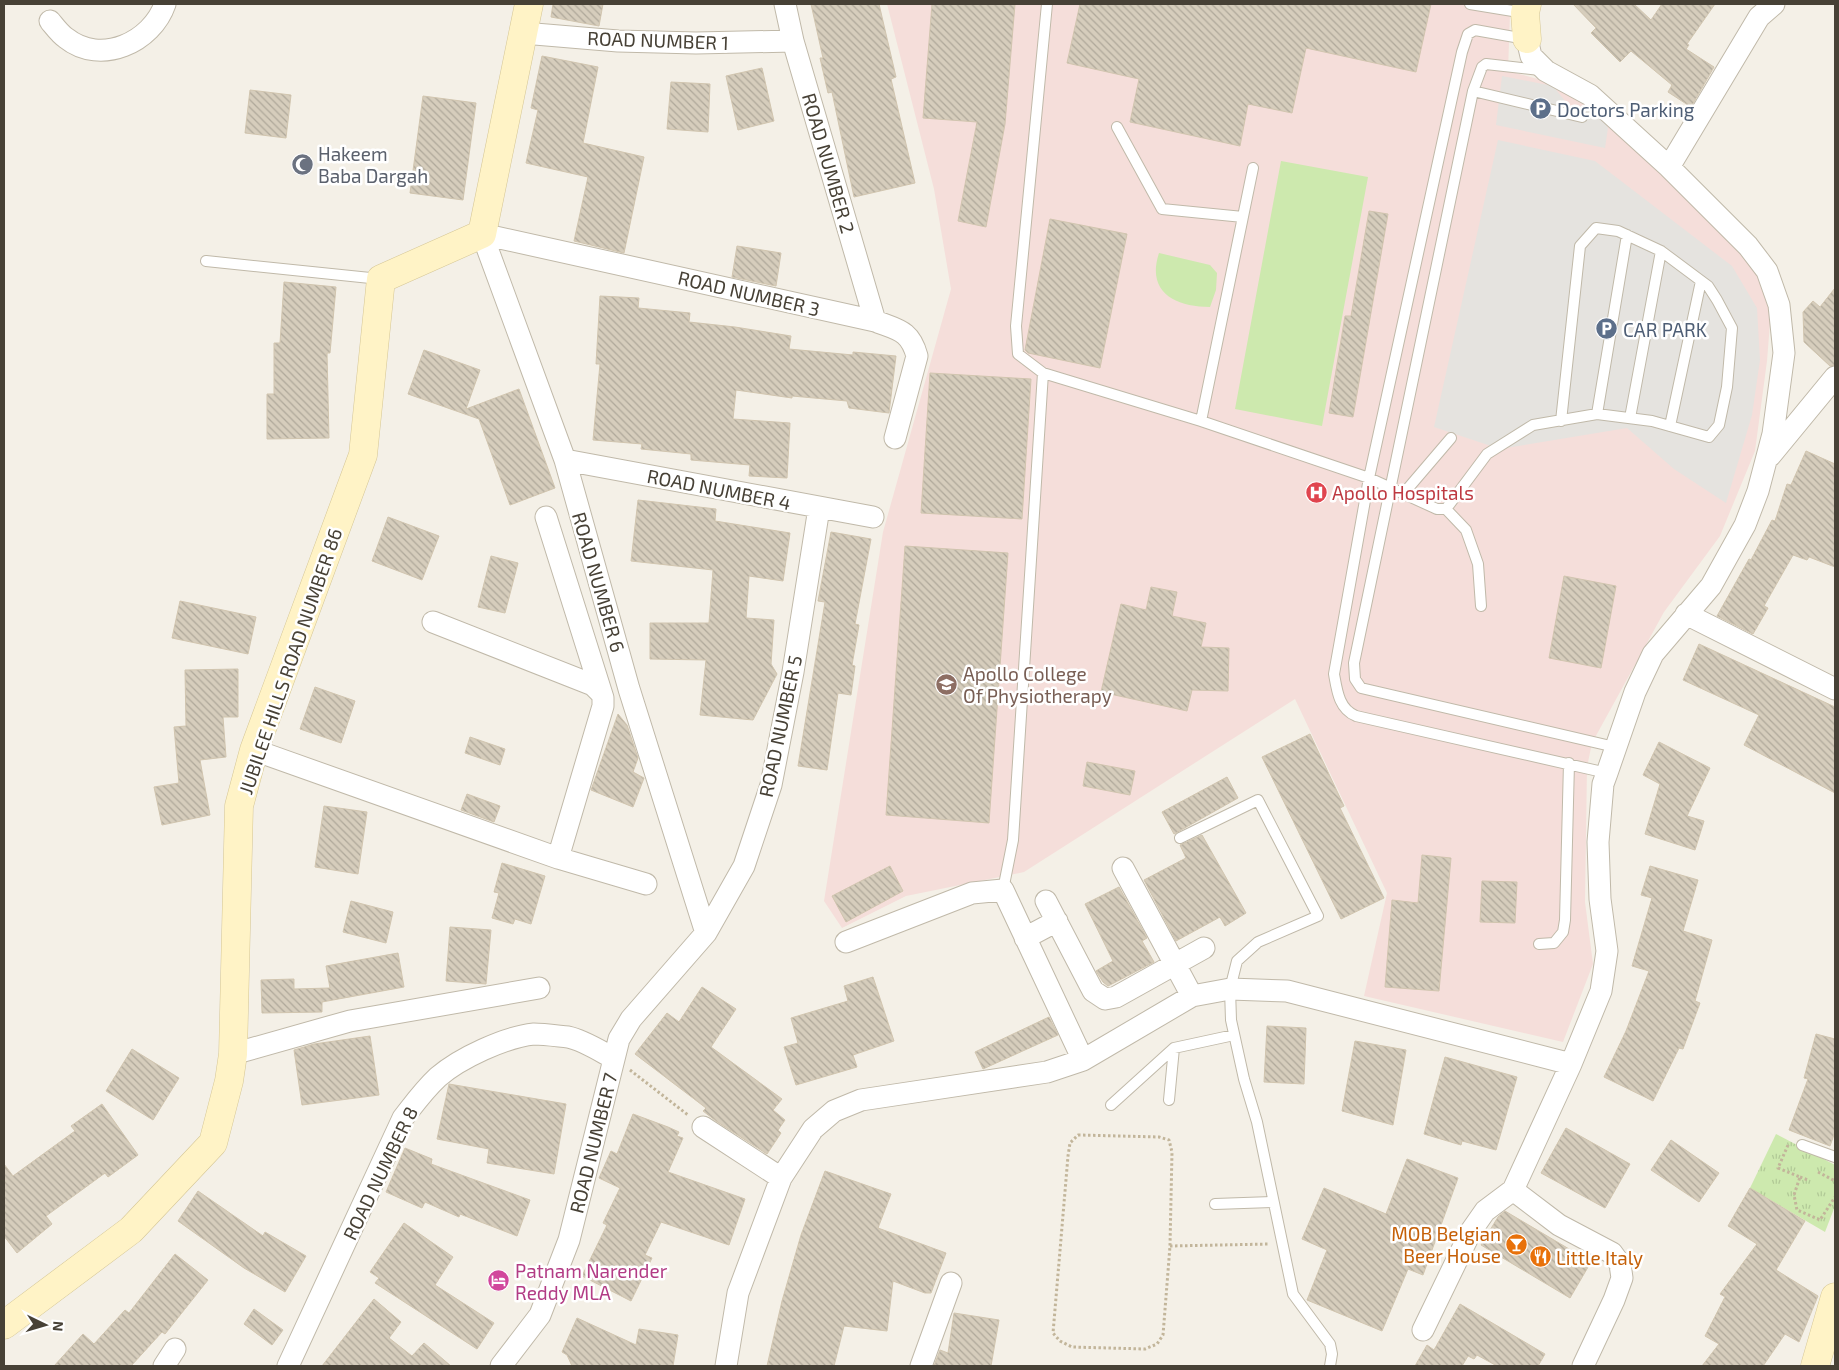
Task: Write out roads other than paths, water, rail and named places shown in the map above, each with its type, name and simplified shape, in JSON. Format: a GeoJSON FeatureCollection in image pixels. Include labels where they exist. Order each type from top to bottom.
{"type":"FeatureCollection","features":[{"type":"Feature","properties":{"kind":"street"},"geometry":{"type":"LineString","coordinates":[[50,21],[67,39],[93,49],[111,49],[134,42],[149,30],[161,14],[165,4]]}},
{"type":"Feature","properties":{"kind":"street"},"geometry":{"type":"LineString","coordinates":[[381,279],[482,234],[529,4]]}},
{"type":"Feature","properties":{"kind":"street","name":"ROAD NUMBER 2"},"geometry":{"type":"LineString","coordinates":[[785,4],[793,41],[875,321]]}},
{"type":"Feature","properties":{"kind":"street"},"geometry":{"type":"LineString","coordinates":[[1669,168],[1759,17],[1774,4]]}},
{"type":"Feature","properties":{"kind":"street"},"geometry":{"type":"LineString","coordinates":[[1423,1330],[1471,1231],[1485,1211],[1513,1190],[1571,1064],[1601,991],[1607,951],[1600,899],[1598,842],[1603,784],[1597,770],[1615,747],[1635,692],[1654,654],[1711,586],[1729,557],[1745,525],[1758,491],[1773,434],[1784,353],[1779,305],[1767,271],[1748,246],[1669,168],[1590,95],[1546,71],[1531,56],[1522,23]]}},
{"type":"Feature","properties":{"kind":"street","name":"ROAD NUMBER 1"},"geometry":{"type":"LineString","coordinates":[[523,33],[618,41],[696,44],[793,41]]}},
{"type":"Feature","properties":{"kind":"street","name":"ROAD NUMBER 3"},"geometry":{"type":"LineString","coordinates":[[482,234],[875,321],[907,334],[913,342],[917,356],[895,438]]}},
{"type":"Feature","properties":{"kind":"street","name":"ROAD NUMBER 6"},"geometry":{"type":"LineString","coordinates":[[482,234],[565,460],[629,689],[706,933]]}},
{"type":"Feature","properties":{"kind":"street","name":"JUBILEE HILLS ROAD NUMBER 86"},"geometry":{"type":"LineString","coordinates":[[4,1325],[131,1230],[213,1143],[229,1081],[233,1054],[239,806],[254,750],[363,455],[381,279]]}},
{"type":"Feature","properties":{"kind":"street"},"geometry":{"type":"LineString","coordinates":[[1765,463],[1831,389]]}},
{"type":"Feature","properties":{"kind":"street","name":"ROAD NUMBER 4"},"geometry":{"type":"LineString","coordinates":[[565,460],[873,517]]}},
{"type":"Feature","properties":{"kind":"street","name":"ROAD NUMBER 5"},"geometry":{"type":"LineString","coordinates":[[706,933],[744,866],[770,785],[792,672],[819,508]]}},
{"type":"Feature","properties":{"kind":"street"},"geometry":{"type":"LineString","coordinates":[[546,517],[603,706],[558,858]]}},
{"type":"Feature","properties":{"kind":"street"},"geometry":{"type":"LineString","coordinates":[[1686,614],[1835,689]]}},
{"type":"Feature","properties":{"kind":"street"},"geometry":{"type":"LineString","coordinates":[[432,622],[593,685],[600,692]]}},
{"type":"Feature","properties":{"kind":"street"},"geometry":{"type":"LineString","coordinates":[[254,750],[558,858],[646,884]]}},
{"type":"Feature","properties":{"kind":"street"},"geometry":{"type":"LineString","coordinates":[[1123,868],[1192,996]]}},
{"type":"Feature","properties":{"kind":"street"},"geometry":{"type":"LineString","coordinates":[[846,942],[972,892],[1003,890],[1083,1060]]}},
{"type":"Feature","properties":{"kind":"street"},"geometry":{"type":"LineString","coordinates":[[1046,902],[1093,991],[1100,998],[1116,997],[1204,948]]}},
{"type":"Feature","properties":{"kind":"street"},"geometry":{"type":"LineString","coordinates":[[1026,938],[1057,922]]}},
{"type":"Feature","properties":{"kind":"street","name":"ROAD NUMBER 7"},"geometry":{"type":"LineString","coordinates":[[501,1366],[540,1315],[569,1240],[620,1040],[631,1019],[706,933]]}},
{"type":"Feature","properties":{"kind":"street"},"geometry":{"type":"LineString","coordinates":[[233,1054],[350,1021],[539,988]]}},
{"type":"Feature","properties":{"kind":"street"},"geometry":{"type":"LineString","coordinates":[[726,1366],[738,1293],[781,1178],[813,1129],[834,1111],[861,1100],[1047,1072],[1083,1060],[1192,996],[1230,989],[1287,992],[1571,1064]]}},
{"type":"Feature","properties":{"kind":"street","name":"ROAD NUMBER 8"},"geometry":{"type":"LineString","coordinates":[[288,1366],[403,1118],[420,1095],[454,1064],[502,1043],[534,1034],[570,1038],[614,1058]]}},
{"type":"Feature","properties":{"kind":"street"},"geometry":{"type":"LineString","coordinates":[[703,1127],[781,1178]]}},
{"type":"Feature","properties":{"kind":"street"},"geometry":{"type":"LineString","coordinates":[[1513,1190],[1559,1225],[1612,1253],[1620,1264],[1622,1278],[1614,1300],[1583,1366]]}},
{"type":"Feature","properties":{"kind":"street"},"geometry":{"type":"LineString","coordinates":[[921,1366],[951,1283]]}},
{"type":"Feature","properties":{"kind":"street"},"geometry":{"type":"LineString","coordinates":[[1815,1366],[1835,1297]]}},
{"type":"Feature","properties":{"kind":"lane"},"geometry":{"type":"LineString","coordinates":[[1047,4],[1016,326],[1018,354],[1044,373],[1201,421],[1369,478],[1437,509],[1446,509],[1466,530],[1478,564],[1482,606]]}},
{"type":"Feature","properties":{"kind":"lane"},"geometry":{"type":"LineString","coordinates":[[1470,4],[1487,6],[1522,23]]}},
{"type":"Feature","properties":{"kind":"lane"},"geometry":{"type":"LineString","coordinates":[[1522,23],[1475,30],[1468,34],[1459,64],[1369,478],[1334,674],[1337,692],[1349,713],[1597,770]]}},
{"type":"Feature","properties":{"kind":"lane"},"geometry":{"type":"LineString","coordinates":[[1546,71],[1486,64],[1482,67],[1473,91],[1354,663],[1355,679],[1361,688],[1615,747]]}},
{"type":"Feature","properties":{"kind":"lane"},"geometry":{"type":"LineString","coordinates":[[1473,91],[1582,117]]}},
{"type":"Feature","properties":{"kind":"lane"},"geometry":{"type":"LineString","coordinates":[[1117,127],[1162,210],[1243,217]]}},
{"type":"Feature","properties":{"kind":"lane"},"geometry":{"type":"LineString","coordinates":[[1201,421],[1253,168]]}},
{"type":"Feature","properties":{"kind":"lane"},"geometry":{"type":"LineString","coordinates":[[1446,509],[1487,454],[1533,425],[1561,421],[1597,414],[1630,418],[1709,436],[1719,425],[1727,387],[1732,328],[1717,300],[1701,281],[1661,251],[1618,231],[1596,228],[1580,246],[1561,421]]}},
{"type":"Feature","properties":{"kind":"lane"},"geometry":{"type":"LineString","coordinates":[[1597,414],[1627,235]]}},
{"type":"Feature","properties":{"kind":"lane"},"geometry":{"type":"LineString","coordinates":[[1630,418],[1661,251]]}},
{"type":"Feature","properties":{"kind":"lane"},"geometry":{"type":"LineString","coordinates":[[206,260],[381,279]]}},
{"type":"Feature","properties":{"kind":"lane"},"geometry":{"type":"LineString","coordinates":[[1670,426],[1701,281]]}},
{"type":"Feature","properties":{"kind":"lane"},"geometry":{"type":"LineString","coordinates":[[1003,890],[1013,840],[1044,373]]}},
{"type":"Feature","properties":{"kind":"lane"},"geometry":{"type":"LineString","coordinates":[[1404,493],[1451,438]]}},
{"type":"Feature","properties":{"kind":"lane"},"geometry":{"type":"LineString","coordinates":[[1539,944],[1554,943],[1562,932],[1566,920],[1569,763]]}},
{"type":"Feature","properties":{"kind":"lane"},"geometry":{"type":"LineString","coordinates":[[1180,838],[1258,800],[1318,916],[1258,942],[1237,962],[1230,989],[1230,1020],[1244,1080],[1257,1122],[1293,1294],[1330,1344],[1332,1354],[1330,1366]]}},
{"type":"Feature","properties":{"kind":"lane"},"geometry":{"type":"LineString","coordinates":[[1111,1106],[1174,1048],[1234,1035]]}},
{"type":"Feature","properties":{"kind":"lane"},"geometry":{"type":"LineString","coordinates":[[1169,1100],[1174,1048]]}},
{"type":"Feature","properties":{"kind":"lane"},"geometry":{"type":"LineString","coordinates":[[1802,1145],[1835,1157]]}},
{"type":"Feature","properties":{"kind":"lane"},"geometry":{"type":"LineString","coordinates":[[1215,1204],[1273,1202]]}},
{"type":"Feature","properties":{"kind":"place","name":"Doctors Parking"},"geometry":{"type":"Point","coordinates":[1541,109]}},
{"type":"Feature","properties":{"kind":"place","name":"Hakeem Baba Dargah"},"geometry":{"type":"Point","coordinates":[302,164]}},
{"type":"Feature","properties":{"kind":"place","name":"CAR PARK"},"geometry":{"type":"Point","coordinates":[1607,329]}},
{"type":"Feature","properties":{"kind":"place","name":"Apollo Hospitals"},"geometry":{"type":"Point","coordinates":[1316,492]}},
{"type":"Feature","properties":{"kind":"place","name":"Apollo College Of Physiotherapy"},"geometry":{"type":"Point","coordinates":[947,684]}},
{"type":"Feature","properties":{"kind":"place","name":"MOB Belgian Beer House"},"geometry":{"type":"Point","coordinates":[1517,1244]}},
{"type":"Feature","properties":{"kind":"place","name":"Little Italy"},"geometry":{"type":"Point","coordinates":[1540,1257]}},
{"type":"Feature","properties":{"kind":"place","name":"Patnam Narender Reddy MLA"},"geometry":{"type":"Point","coordinates":[499,1281]}}]}
